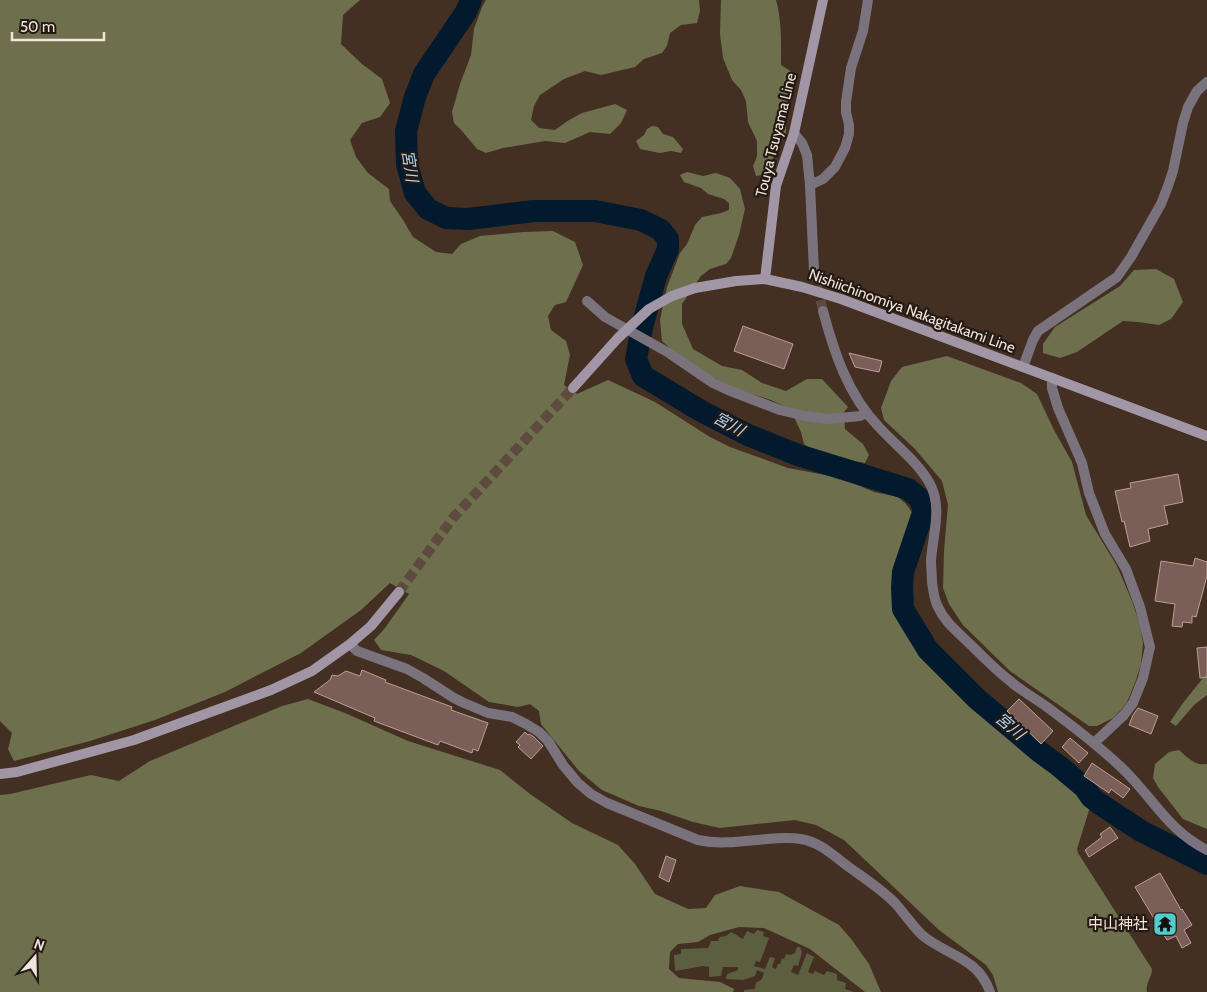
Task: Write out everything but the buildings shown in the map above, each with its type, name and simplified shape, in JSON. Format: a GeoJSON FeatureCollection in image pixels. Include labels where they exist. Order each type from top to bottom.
{"type":"FeatureCollection","features":[{"type":"Feature","properties":{"kind":"main road","name":"Touya Tsuyama Line"},"geometry":{"type":"LineString","coordinates":[[765,279],[776,186],[794,133],[823,0]]}},
{"type":"Feature","properties":{"kind":"main road","name":"Nishiichinomiya Nakagitakami Line"},"geometry":{"type":"LineString","coordinates":[[573,388],[618,338],[649,309],[672,296],[695,288],[736,281],[765,279],[802,287],[840,299],[1207,436]]}},
{"type":"Feature","properties":{"kind":"main road"},"geometry":{"type":"LineString","coordinates":[[0,774],[17,772],[134,740],[271,690],[312,671],[350,644],[371,626],[399,592]]}},
{"type":"Feature","properties":{"kind":"street"},"geometry":{"type":"LineString","coordinates":[[810,185],[823,179],[835,167],[847,141],[849,125],[846,102],[851,68],[863,31],[868,0]]}},
{"type":"Feature","properties":{"kind":"street"},"geometry":{"type":"LineString","coordinates":[[1023,367],[1038,331],[1116,277],[1131,257],[1168,186],[1188,107],[1197,91],[1207,82]]}},
{"type":"Feature","properties":{"kind":"street"},"geometry":{"type":"LineString","coordinates":[[794,133],[802,143],[807,155],[814,271]]}},
{"type":"Feature","properties":{"kind":"street"},"geometry":{"type":"LineString","coordinates":[[588,301],[605,317],[668,353],[713,383],[728,390],[780,410],[805,416],[829,419],[860,416],[867,413]]}},
{"type":"Feature","properties":{"kind":"street"},"geometry":{"type":"LineString","coordinates":[[822,311],[841,368],[867,413],[917,465],[933,491],[936,499],[937,514],[931,563],[933,589],[936,602],[945,619],[1010,682],[1046,706],[1094,743],[1138,784],[1176,829],[1196,845],[1207,850]]}},
{"type":"Feature","properties":{"kind":"street"},"geometry":{"type":"LineString","coordinates":[[1052,378],[1052,388],[1058,408],[1082,463],[1089,493],[1105,534],[1126,569],[1140,607],[1150,647],[1143,678],[1133,704],[1094,743]]}},
{"type":"Feature","properties":{"kind":"street"},"geometry":{"type":"LineString","coordinates":[[350,644],[357,651],[407,669],[464,703],[488,712],[512,717],[539,732],[548,741],[563,765],[578,783],[591,794],[607,803],[698,840],[712,843],[784,838],[800,839],[817,845],[881,890],[924,936],[978,970],[988,985],[990,992]]}},
{"type":"Feature","properties":{"kind":"green space"},"geometry":{"type":"Polygon","coordinates":[[[0,0],[360,0],[343,15],[341,44],[362,64],[382,79],[390,103],[380,117],[362,123],[350,140],[356,157],[368,173],[389,189],[390,201],[413,237],[436,252],[452,254],[461,244],[480,236],[523,232],[553,231],[575,242],[583,265],[566,302],[555,305],[548,316],[551,330],[566,341],[570,355],[564,385],[577,394],[608,380],[655,402],[710,437],[730,447],[788,468],[841,478],[874,492],[898,497],[906,504],[914,517],[914,524],[894,580],[897,603],[926,655],[933,663],[1022,743],[1081,790],[1089,802],[1090,807],[1077,849],[1078,853],[1152,969],[1147,992],[998,992],[993,975],[986,965],[939,930],[844,840],[816,825],[795,820],[720,828],[639,806],[602,790],[579,771],[541,724],[539,711],[530,704],[518,707],[489,702],[444,671],[411,655],[381,650],[374,640],[409,594],[390,583],[361,610],[301,653],[225,692],[155,720],[90,741],[14,761],[8,749],[12,733],[0,721],[0,0]]]}},
{"type":"Feature","properties":{"kind":"green space"},"geometry":{"type":"Polygon","coordinates":[[[486,0],[699,0],[700,11],[697,23],[681,25],[670,33],[667,46],[662,53],[644,59],[635,67],[601,75],[585,71],[564,79],[540,95],[534,106],[531,120],[539,128],[555,130],[582,113],[615,104],[627,110],[621,123],[610,134],[590,132],[565,143],[545,141],[503,148],[486,153],[477,149],[454,123],[452,112],[471,55],[474,29],[486,0]]]}},
{"type":"Feature","properties":{"kind":"green space"},"geometry":{"type":"Polygon","coordinates":[[[721,0],[776,0],[780,24],[781,65],[792,72],[795,84],[786,115],[786,135],[779,144],[766,174],[756,176],[753,166],[757,156],[757,141],[748,122],[746,101],[741,90],[732,80],[723,58],[720,34],[721,0]]]}},
{"type":"Feature","properties":{"kind":"green space"},"geometry":{"type":"Polygon","coordinates":[[[652,126],[658,127],[663,134],[673,137],[683,149],[681,153],[671,151],[660,153],[640,149],[636,141],[652,126]]]}},
{"type":"Feature","properties":{"kind":"green space"},"geometry":{"type":"Polygon","coordinates":[[[687,172],[703,176],[716,173],[730,178],[740,189],[745,209],[731,258],[726,264],[710,269],[701,276],[682,304],[682,324],[693,349],[722,366],[742,370],[762,383],[786,391],[807,379],[822,379],[848,407],[844,412],[845,429],[863,444],[869,455],[865,463],[817,454],[804,444],[801,432],[790,409],[771,400],[731,387],[705,373],[662,341],[660,320],[667,287],[680,253],[687,244],[695,225],[702,217],[729,210],[729,203],[724,199],[708,194],[701,188],[684,182],[680,175],[687,172]]]}},
{"type":"Feature","properties":{"kind":"green space"},"geometry":{"type":"Polygon","coordinates":[[[1156,269],[1174,279],[1183,302],[1171,319],[1159,325],[1123,321],[1077,352],[1060,358],[1043,353],[1043,344],[1055,327],[1120,286],[1134,270],[1156,269]]]}},
{"type":"Feature","properties":{"kind":"green space"},"geometry":{"type":"Polygon","coordinates":[[[947,356],[1021,383],[1037,394],[1072,462],[1086,515],[1117,566],[1132,601],[1143,643],[1141,664],[1127,702],[1113,718],[1097,726],[1089,726],[1010,671],[963,625],[949,604],[943,588],[948,505],[942,481],[915,449],[884,420],[881,408],[891,381],[902,367],[947,356]]]}},
{"type":"Feature","properties":{"kind":"green space"},"geometry":{"type":"Polygon","coordinates":[[[1207,676],[1207,695],[1194,705],[1176,726],[1170,722],[1203,678],[1207,676]]]}},
{"type":"Feature","properties":{"kind":"green space"},"geometry":{"type":"Polygon","coordinates":[[[308,699],[408,741],[500,770],[530,794],[572,823],[618,845],[635,864],[655,894],[688,909],[706,908],[715,895],[740,886],[779,892],[839,925],[869,964],[881,992],[865,992],[810,949],[764,928],[739,927],[710,935],[698,942],[678,944],[670,952],[669,969],[679,978],[720,982],[734,989],[733,992],[0,992],[0,795],[91,775],[119,781],[150,761],[282,706],[308,699]]]}},
{"type":"Feature","properties":{"kind":"green space"},"geometry":{"type":"Polygon","coordinates":[[[1179,750],[1195,763],[1207,764],[1207,829],[1183,819],[1153,778],[1155,764],[1169,752],[1179,750]]]}},
{"type":"Feature","properties":{"kind":"green space"},"geometry":{"type":"Polygon","coordinates":[[[757,930],[764,932],[763,936],[769,938],[760,962],[756,961],[754,966],[765,969],[770,957],[775,958],[772,967],[776,969],[786,954],[795,953],[797,947],[800,947],[802,952],[798,966],[794,965],[791,972],[798,975],[807,953],[814,957],[808,972],[813,974],[815,971],[824,975],[827,971],[837,974],[837,980],[846,983],[845,989],[854,992],[744,992],[744,990],[755,989],[756,983],[762,979],[764,973],[757,970],[755,976],[743,980],[726,979],[727,974],[738,970],[738,967],[723,967],[721,976],[709,977],[709,967],[703,966],[675,971],[674,955],[681,954],[681,949],[708,948],[711,941],[718,941],[720,937],[726,936],[731,932],[743,939],[747,931],[754,934],[757,930]]]}},
{"type":"Feature","properties":{"kind":"waterway","name":"宮川"},"geometry":{"type":"LineString","coordinates":[[471,0],[466,12],[424,74],[415,97],[406,131],[407,164],[415,193],[428,209],[446,218],[468,219],[534,211],[595,211],[641,220],[661,230],[668,239],[668,249],[656,276],[642,327],[636,359],[643,376],[701,411],[748,435],[798,455],[908,489],[919,498],[924,510],[903,572],[903,609],[928,650],[976,698],[1084,787],[1091,797],[1100,804],[1141,831],[1207,864]]}},
{"type":"Feature","properties":{"kind":"tunnel"},"geometry":{"type":"LineString","coordinates":[[814,271],[823,311]]}},
{"type":"Feature","properties":{"kind":"tunnel"},"geometry":{"type":"LineString","coordinates":[[399,592],[453,518],[573,388]]}},
{"type":"Feature","properties":{"kind":"place","name":"中山神社"},"geometry":{"type":"Point","coordinates":[1165,924]}}]}
